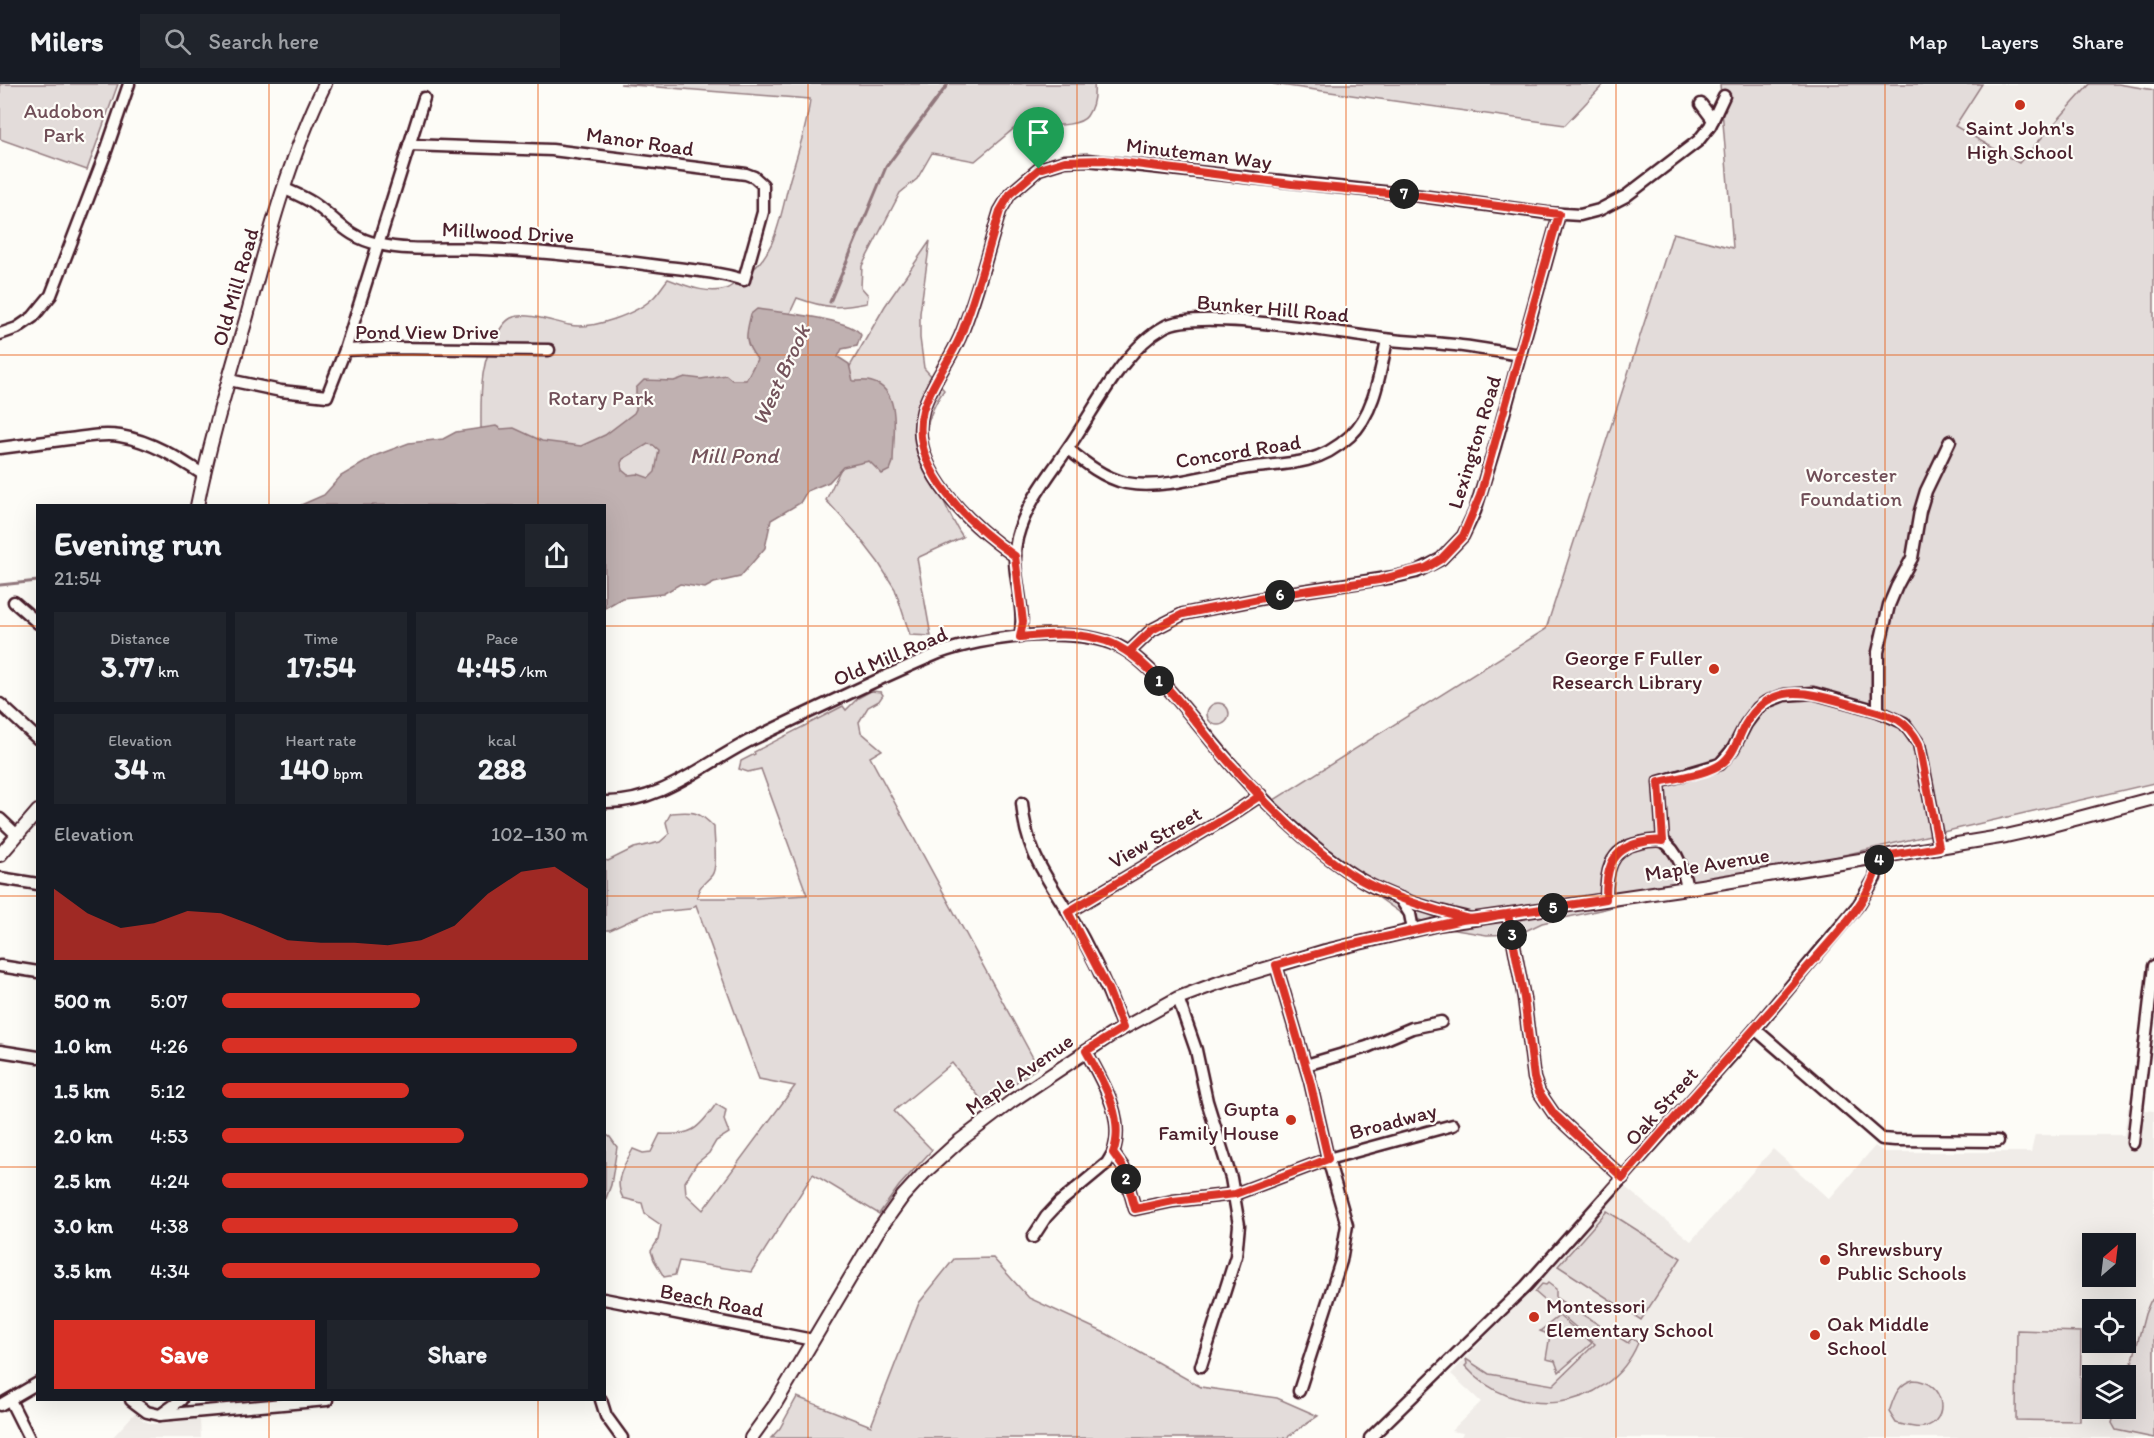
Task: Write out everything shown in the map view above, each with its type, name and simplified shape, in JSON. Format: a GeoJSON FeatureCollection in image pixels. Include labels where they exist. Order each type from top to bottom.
{"type":"FeatureCollection","features":[{"type":"Feature","properties":{"kind":"main road","name":"Old Mill Road"},"geometry":{"type":"LineString","coordinates":[[197,504],[264,251],[297,147],[325,84]]}},
{"type":"Feature","properties":{"kind":"main road","name":"Maple Avenue"},"geometry":{"type":"LineString","coordinates":[[752,1438],[774,1406],[878,1231],[913,1184],[946,1152],[990,1117],[1086,1051],[1178,998],[1204,987],[1276,965],[1413,930],[2031,831],[2154,798]]}},
{"type":"Feature","properties":{"kind":"main road"},"geometry":{"type":"LineString","coordinates":[[0,855],[36,813]]}},
{"type":"Feature","properties":{"kind":"street"},"geometry":{"type":"LineString","coordinates":[[0,334],[17,328],[33,317],[51,295],[104,157],[129,84]]}},
{"type":"Feature","properties":{"kind":"street","name":"Minuteman Way"},"geometry":{"type":"LineString","coordinates":[[1015,556],[970,522],[950,498],[933,471],[926,454],[921,420],[929,395],[963,330],[1000,211],[1010,194],[1039,169],[1065,161],[1104,160],[1559,214],[1591,213],[1626,196],[1698,141],[1705,134],[1724,96]]}},
{"type":"Feature","properties":{"kind":"street"},"geometry":{"type":"LineString","coordinates":[[345,350],[424,98]]}},
{"type":"Feature","properties":{"kind":"street"},"geometry":{"type":"LineString","coordinates":[[1701,104],[1713,120]]}},
{"type":"Feature","properties":{"kind":"street","name":"Manor Road"},"geometry":{"type":"LineString","coordinates":[[409,145],[561,151],[746,174],[754,177],[763,185],[764,201],[744,280]]}},
{"type":"Feature","properties":{"kind":"street","name":"Millwood Drive"},"geometry":{"type":"LineString","coordinates":[[285,189],[315,204],[353,235],[378,244],[401,247],[559,252],[697,269],[744,280]]}},
{"type":"Feature","properties":{"kind":"street"},"geometry":{"type":"LineString","coordinates":[[1520,355],[1559,214]]}},
{"type":"Feature","properties":{"kind":"street","name":"Bunker Hill Road"},"geometry":{"type":"LineString","coordinates":[[1020,637],[1023,622],[1015,556],[1017,537],[1029,507],[1127,361],[1160,329],[1175,322],[1204,319],[1317,330],[1387,340],[1446,344],[1520,355]]}},
{"type":"Feature","properties":{"kind":"street","name":"Concord Road"},"geometry":{"type":"LineString","coordinates":[[1068,449],[1096,470],[1116,480],[1136,484],[1183,480],[1227,471],[1307,460],[1336,447],[1350,436],[1360,423],[1372,400],[1387,340]]}},
{"type":"Feature","properties":{"kind":"street","name":"Pond View Drive"},"geometry":{"type":"LineString","coordinates":[[229,380],[281,391],[327,396],[345,350],[391,348],[549,350]]}},
{"type":"Feature","properties":{"kind":"street","name":"Lexington Road"},"geometry":{"type":"LineString","coordinates":[[1129,652],[1152,630],[1183,614],[1289,593],[1394,577],[1416,572],[1441,559],[1463,536],[1475,511],[1520,355]]}},
{"type":"Feature","properties":{"kind":"street"},"geometry":{"type":"LineString","coordinates":[[0,448],[101,435],[118,436],[158,448],[204,475]]}},
{"type":"Feature","properties":{"kind":"street"},"geometry":{"type":"LineString","coordinates":[[1878,711],[1878,652],[1889,605],[1912,558],[1926,491],[1950,441]]}},
{"type":"Feature","properties":{"kind":"street"},"geometry":{"type":"LineString","coordinates":[[14,602],[36,621]]}},
{"type":"Feature","properties":{"kind":"street","name":"Old Mill Road"},"geometry":{"type":"LineString","coordinates":[[606,802],[632,801],[667,788],[749,741],[939,652],[1020,637],[1079,636],[1105,641],[1129,652],[1141,662],[1261,795],[1292,825],[1345,869],[1374,887],[1400,898],[1471,919]]}},
{"type":"Feature","properties":{"kind":"street"},"geometry":{"type":"LineString","coordinates":[[1663,841],[1659,782],[1720,764],[1733,749],[1749,718],[1766,702],[1784,695],[1812,693],[1878,711],[1904,723],[1919,744],[1939,847]]}},
{"type":"Feature","properties":{"kind":"street"},"geometry":{"type":"LineString","coordinates":[[0,704],[36,737]]}},
{"type":"Feature","properties":{"kind":"street","name":"View Street"},"geometry":{"type":"LineString","coordinates":[[1068,912],[1261,795]]}},
{"type":"Feature","properties":{"kind":"street"},"geometry":{"type":"LineString","coordinates":[[1022,803],[1025,826],[1035,857],[1050,886],[1068,912],[1108,989],[1123,1028]]}},
{"type":"Feature","properties":{"kind":"street"},"geometry":{"type":"LineString","coordinates":[[0,819],[17,835]]}},
{"type":"Feature","properties":{"kind":"street"},"geometry":{"type":"LineString","coordinates":[[1606,899],[1609,867],[1615,856],[1630,845],[1650,841],[1663,841],[1669,845],[1678,859],[1686,888]]}},
{"type":"Feature","properties":{"kind":"street","name":"Oak Street"},"geometry":{"type":"LineString","coordinates":[[1370,1438],[1523,1289],[1755,1029],[1862,900],[1875,878],[1879,857]]}},
{"type":"Feature","properties":{"kind":"street"},"geometry":{"type":"LineString","coordinates":[[0,878],[36,884]]}},
{"type":"Feature","properties":{"kind":"street"},"geometry":{"type":"LineString","coordinates":[[1400,898],[1410,914],[1413,930]]}},
{"type":"Feature","properties":{"kind":"street"},"geometry":{"type":"LineString","coordinates":[[1425,907],[1429,927]]}},
{"type":"Feature","properties":{"kind":"street"},"geometry":{"type":"LineString","coordinates":[[1508,914],[1524,998],[1534,1078],[1539,1092],[1554,1114],[1623,1178]]}},
{"type":"Feature","properties":{"kind":"street"},"geometry":{"type":"LineString","coordinates":[[1276,965],[1306,1065],[1328,1159],[1345,1213],[1347,1235],[1323,1323],[1299,1391]]}},
{"type":"Feature","properties":{"kind":"street"},"geometry":{"type":"LineString","coordinates":[[0,966],[36,972]]}},
{"type":"Feature","properties":{"kind":"street"},"geometry":{"type":"LineString","coordinates":[[2133,1143],[2149,1062],[2154,966]]}},
{"type":"Feature","properties":{"kind":"street"},"geometry":{"type":"LineString","coordinates":[[1178,998],[1196,1050],[1207,1101],[1235,1194],[1239,1225],[1238,1246],[1201,1366]]}},
{"type":"Feature","properties":{"kind":"street"},"geometry":{"type":"LineString","coordinates":[[1306,1065],[1367,1047],[1413,1028],[1441,1022]]}},
{"type":"Feature","properties":{"kind":"street"},"geometry":{"type":"LineString","coordinates":[[1755,1029],[1882,1138],[1998,1141]]}},
{"type":"Feature","properties":{"kind":"street"},"geometry":{"type":"LineString","coordinates":[[0,1051],[36,1057]]}},
{"type":"Feature","properties":{"kind":"street"},"geometry":{"type":"LineString","coordinates":[[1033,1237],[1052,1210],[1107,1162],[1113,1153],[1117,1134],[1113,1109],[1103,1081],[1086,1051]]}},
{"type":"Feature","properties":{"kind":"street","name":"Broadway"},"geometry":{"type":"LineString","coordinates":[[1113,1153],[1123,1167],[1135,1209],[1173,1201],[1235,1194],[1328,1159],[1453,1125]]}},
{"type":"Feature","properties":{"kind":"street","name":"Beach Road"},"geometry":{"type":"LineString","coordinates":[[606,1299],[813,1340]]}},
{"type":"Feature","properties":{"kind":"street"},"geometry":{"type":"LineString","coordinates":[[28,1438],[5,1402],[36,1384]]}},
{"type":"Feature","properties":{"kind":"street"},"geometry":{"type":"LineString","coordinates":[[132,1401],[147,1412],[160,1415],[316,1401]]}},
{"type":"Feature","properties":{"kind":"street"},"geometry":{"type":"LineString","coordinates":[[160,1415],[180,1401]]}},
{"type":"Feature","properties":{"kind":"street"},"geometry":{"type":"LineString","coordinates":[[601,1401],[606,1416],[622,1438]]}},
{"type":"Feature","properties":{"kind":"shaded area","name":"Saint John's High School"},"geometry":{"type":"Polygon","coordinates":[[[1982,84],[2090,84],[2019,163],[1954,126],[1982,84]]]}},
{"type":"Feature","properties":{"kind":"shaded area","name":"Shrewsbury Public Schools"},"geometry":{"type":"Polygon","coordinates":[[[2128,1108],[2154,1111],[2154,1438],[1460,1438],[1463,1433],[1451,1431],[1481,1402],[1451,1374],[1625,1187],[1691,1241],[1773,1149],[1829,1199],[1875,1146],[1884,1152],[2031,1152],[2035,1135],[2124,1135],[2128,1108]]]}},
{"type":"Feature","properties":{"kind":"shaded area"},"geometry":{"type":"Polygon","coordinates":[[[135,1413],[144,1421],[153,1424],[200,1419],[201,1438],[112,1438],[135,1413]]]}},
{"type":"Feature","properties":{"kind":"green space","name":"Audobon Park"},"geometry":{"type":"Polygon","coordinates":[[[0,84],[118,84],[87,170],[0,139],[0,84]]]}},
{"type":"Feature","properties":{"kind":"green space","name":"Rotary Park"},"geometry":{"type":"Polygon","coordinates":[[[620,84],[1094,84],[1094,100],[1091,108],[1087,116],[1080,121],[1051,125],[1043,122],[1035,111],[975,161],[932,153],[917,179],[900,193],[862,266],[861,287],[868,295],[867,303],[832,306],[797,298],[755,383],[660,446],[657,484],[606,505],[601,504],[481,428],[482,378],[488,354],[501,327],[511,318],[532,316],[579,326],[602,323],[626,315],[646,303],[656,295],[668,279],[696,288],[719,291],[730,287],[753,270],[770,247],[780,221],[810,99],[620,84]]]}},
{"type":"Feature","properties":{"kind":"green space"},"geometry":{"type":"Polygon","coordinates":[[[1273,84],[1604,84],[1565,125],[1273,84]]]}},
{"type":"Feature","properties":{"kind":"green space","name":"Worcester Foundation"},"geometry":{"type":"Polygon","coordinates":[[[1720,84],[1982,84],[1955,126],[2019,163],[2090,84],[2118,84],[2154,90],[2154,783],[1542,923],[1519,934],[1487,935],[1443,928],[1402,914],[1333,865],[1266,805],[1546,629],[1673,233],[1733,248],[1720,84]]]}},
{"type":"Feature","properties":{"kind":"green space","name":"Mill Pond"},"geometry":{"type":"Polygon","coordinates":[[[930,241],[920,313],[920,338],[924,368],[944,390],[927,426],[927,449],[943,500],[963,537],[917,558],[931,636],[910,635],[895,589],[855,532],[826,500],[869,409],[840,373],[849,368],[885,306],[930,241]]]}},
{"type":"Feature","properties":{"kind":"green space"},"geometry":{"type":"Polygon","coordinates":[[[871,691],[881,692],[883,695],[879,701],[868,707],[859,722],[861,732],[882,750],[870,757],[1038,1067],[985,1104],[952,1063],[894,1111],[932,1150],[899,1186],[879,1214],[813,1174],[751,1272],[679,1261],[675,1275],[664,1277],[651,1251],[658,1240],[661,1225],[645,1214],[642,1203],[623,1198],[620,1191],[619,1179],[633,1149],[643,1153],[651,1152],[660,1134],[679,1134],[693,1130],[716,1104],[726,1110],[724,1120],[729,1133],[716,1141],[709,1153],[696,1164],[685,1182],[686,1194],[703,1210],[795,1086],[759,1079],[696,905],[690,909],[647,913],[606,930],[606,860],[634,848],[660,842],[669,834],[666,822],[671,813],[690,812],[700,815],[714,827],[714,871],[700,887],[697,898],[807,895],[761,769],[748,772],[739,769],[741,761],[843,706],[846,710],[858,698],[871,691]]]}},
{"type":"Feature","properties":{"kind":"green space"},"geometry":{"type":"Polygon","coordinates":[[[1218,703],[1226,706],[1229,714],[1226,722],[1218,725],[1210,722],[1207,714],[1210,706],[1218,703]]]}},
{"type":"Feature","properties":{"kind":"green space"},"geometry":{"type":"Polygon","coordinates":[[[606,1135],[617,1147],[611,1185],[606,1198],[606,1135]]]}},
{"type":"Feature","properties":{"kind":"green space"},"geometry":{"type":"Polygon","coordinates":[[[1607,1211],[1681,1258],[1641,1320],[1558,1266],[1607,1211]]]}},
{"type":"Feature","properties":{"kind":"green space"},"geometry":{"type":"Polygon","coordinates":[[[993,1258],[1029,1298],[1107,1334],[1201,1387],[1277,1398],[1318,1416],[1286,1438],[771,1438],[780,1428],[797,1397],[871,1426],[919,1303],[954,1259],[993,1258]]]}},
{"type":"Feature","properties":{"kind":"green space"},"geometry":{"type":"Polygon","coordinates":[[[1548,1283],[1556,1289],[1556,1298],[1628,1343],[1632,1338],[1638,1343],[1624,1367],[1605,1384],[1583,1396],[1559,1402],[1533,1402],[1508,1396],[1485,1384],[1465,1366],[1466,1359],[1489,1374],[1553,1385],[1595,1344],[1535,1292],[1542,1284],[1548,1283]]]}},
{"type":"Feature","properties":{"kind":"green space"},"geometry":{"type":"Polygon","coordinates":[[[2154,1299],[2154,1438],[2116,1430],[2112,1423],[2113,1419],[2136,1419],[2136,1365],[2130,1365],[2136,1353],[2150,1302],[2154,1299]]]}},
{"type":"Feature","properties":{"kind":"green space"},"geometry":{"type":"Polygon","coordinates":[[[1559,1316],[1592,1343],[1559,1372],[1555,1361],[1546,1359],[1550,1335],[1540,1331],[1559,1316]]]}},
{"type":"Feature","properties":{"kind":"green space"},"geometry":{"type":"Polygon","coordinates":[[[2017,1330],[2081,1332],[2080,1421],[2016,1420],[2017,1330]]]}},
{"type":"Feature","properties":{"kind":"green space"},"geometry":{"type":"Polygon","coordinates":[[[1913,1380],[1924,1382],[1932,1387],[1941,1402],[1938,1418],[1932,1424],[1924,1427],[1896,1423],[1889,1412],[1900,1388],[1913,1380]]]}},
{"type":"Feature","properties":{"kind":"water","name":"Mill Pond"},"geometry":{"type":"Polygon","coordinates":[[[757,309],[796,314],[855,329],[861,335],[857,346],[842,349],[838,357],[849,364],[853,381],[872,382],[882,387],[888,394],[894,416],[894,440],[893,462],[890,470],[882,474],[869,461],[843,467],[829,482],[807,491],[800,503],[771,520],[765,548],[740,577],[714,583],[705,588],[680,584],[663,594],[622,598],[606,607],[606,504],[303,504],[324,495],[341,476],[377,455],[409,443],[443,439],[456,432],[496,426],[501,429],[514,428],[542,441],[581,446],[605,435],[634,413],[636,388],[644,380],[674,381],[685,377],[701,379],[726,375],[732,380],[746,380],[757,359],[749,347],[748,327],[751,314],[757,309]],[[648,444],[623,459],[622,470],[628,475],[638,474],[649,478],[655,472],[659,450],[648,444]]]}},
{"type":"Feature","properties":{"kind":"waterway","name":"West Brook"},"geometry":{"type":"LineString","coordinates":[[830,302],[886,167],[948,84]]}},
{"type":"Feature","properties":{"kind":"waterway","name":"West Brook"},"geometry":{"type":"LineString","coordinates":[[0,585],[36,581]]}},
{"type":"Feature","properties":{"kind":"place","name":"Saint John's High School"},"geometry":{"type":"Point","coordinates":[2020,105]}},
{"type":"Feature","properties":{"kind":"place","name":"George F Fuller Research Library"},"geometry":{"type":"Point","coordinates":[1714,669]}},
{"type":"Feature","properties":{"kind":"place","name":"Gupta Family House"},"geometry":{"type":"Point","coordinates":[1291,1120]}},
{"type":"Feature","properties":{"kind":"place","name":"Shrewsbury Public Schools"},"geometry":{"type":"Point","coordinates":[1825,1260]}},
{"type":"Feature","properties":{"kind":"place","name":"Montessori Elementary School"},"geometry":{"type":"Point","coordinates":[1534,1317]}},
{"type":"Feature","properties":{"kind":"place","name":"Oak Middle School"},"geometry":{"type":"Point","coordinates":[1815,1335]}},
{"type":"Feature","properties":{"kind":"route"},"geometry":{"type":"LineString","coordinates":[[1039,169],[1023,180],[1004,202],[1000,211],[963,330],[929,395],[923,412],[921,429],[926,454],[932,470],[962,514],[988,537],[1015,556],[1023,622],[1020,637],[1079,636],[1105,641],[1129,652],[1141,662],[1167,689],[1196,722],[1228,760],[1238,772],[1261,795],[1174,850],[1068,912],[1100,972],[1123,1028],[1086,1051],[1103,1081],[1110,1100],[1117,1134],[1113,1153],[1123,1167],[1135,1209],[1173,1201],[1235,1194],[1328,1159],[1306,1065],[1276,965],[1372,939],[1462,920],[1471,919],[1478,918],[1508,914],[1524,998],[1536,1086],[1554,1114],[1623,1178],[1755,1029],[1850,916],[1872,884],[1879,857],[1939,847],[1919,744],[1915,736],[1904,723],[1889,715],[1824,695],[1793,693],[1766,702],[1749,718],[1733,749],[1720,764],[1703,771],[1659,782],[1663,841],[1630,845],[1615,856],[1609,867],[1606,899],[1471,919],[1408,901],[1358,878],[1309,840],[1261,795],[1238,772],[1177,701],[1129,652],[1152,630],[1183,614],[1289,593],[1379,580],[1416,572],[1439,560],[1453,548],[1468,528],[1480,496],[1559,214],[1104,160],[1065,161],[1039,169]]}}]}
